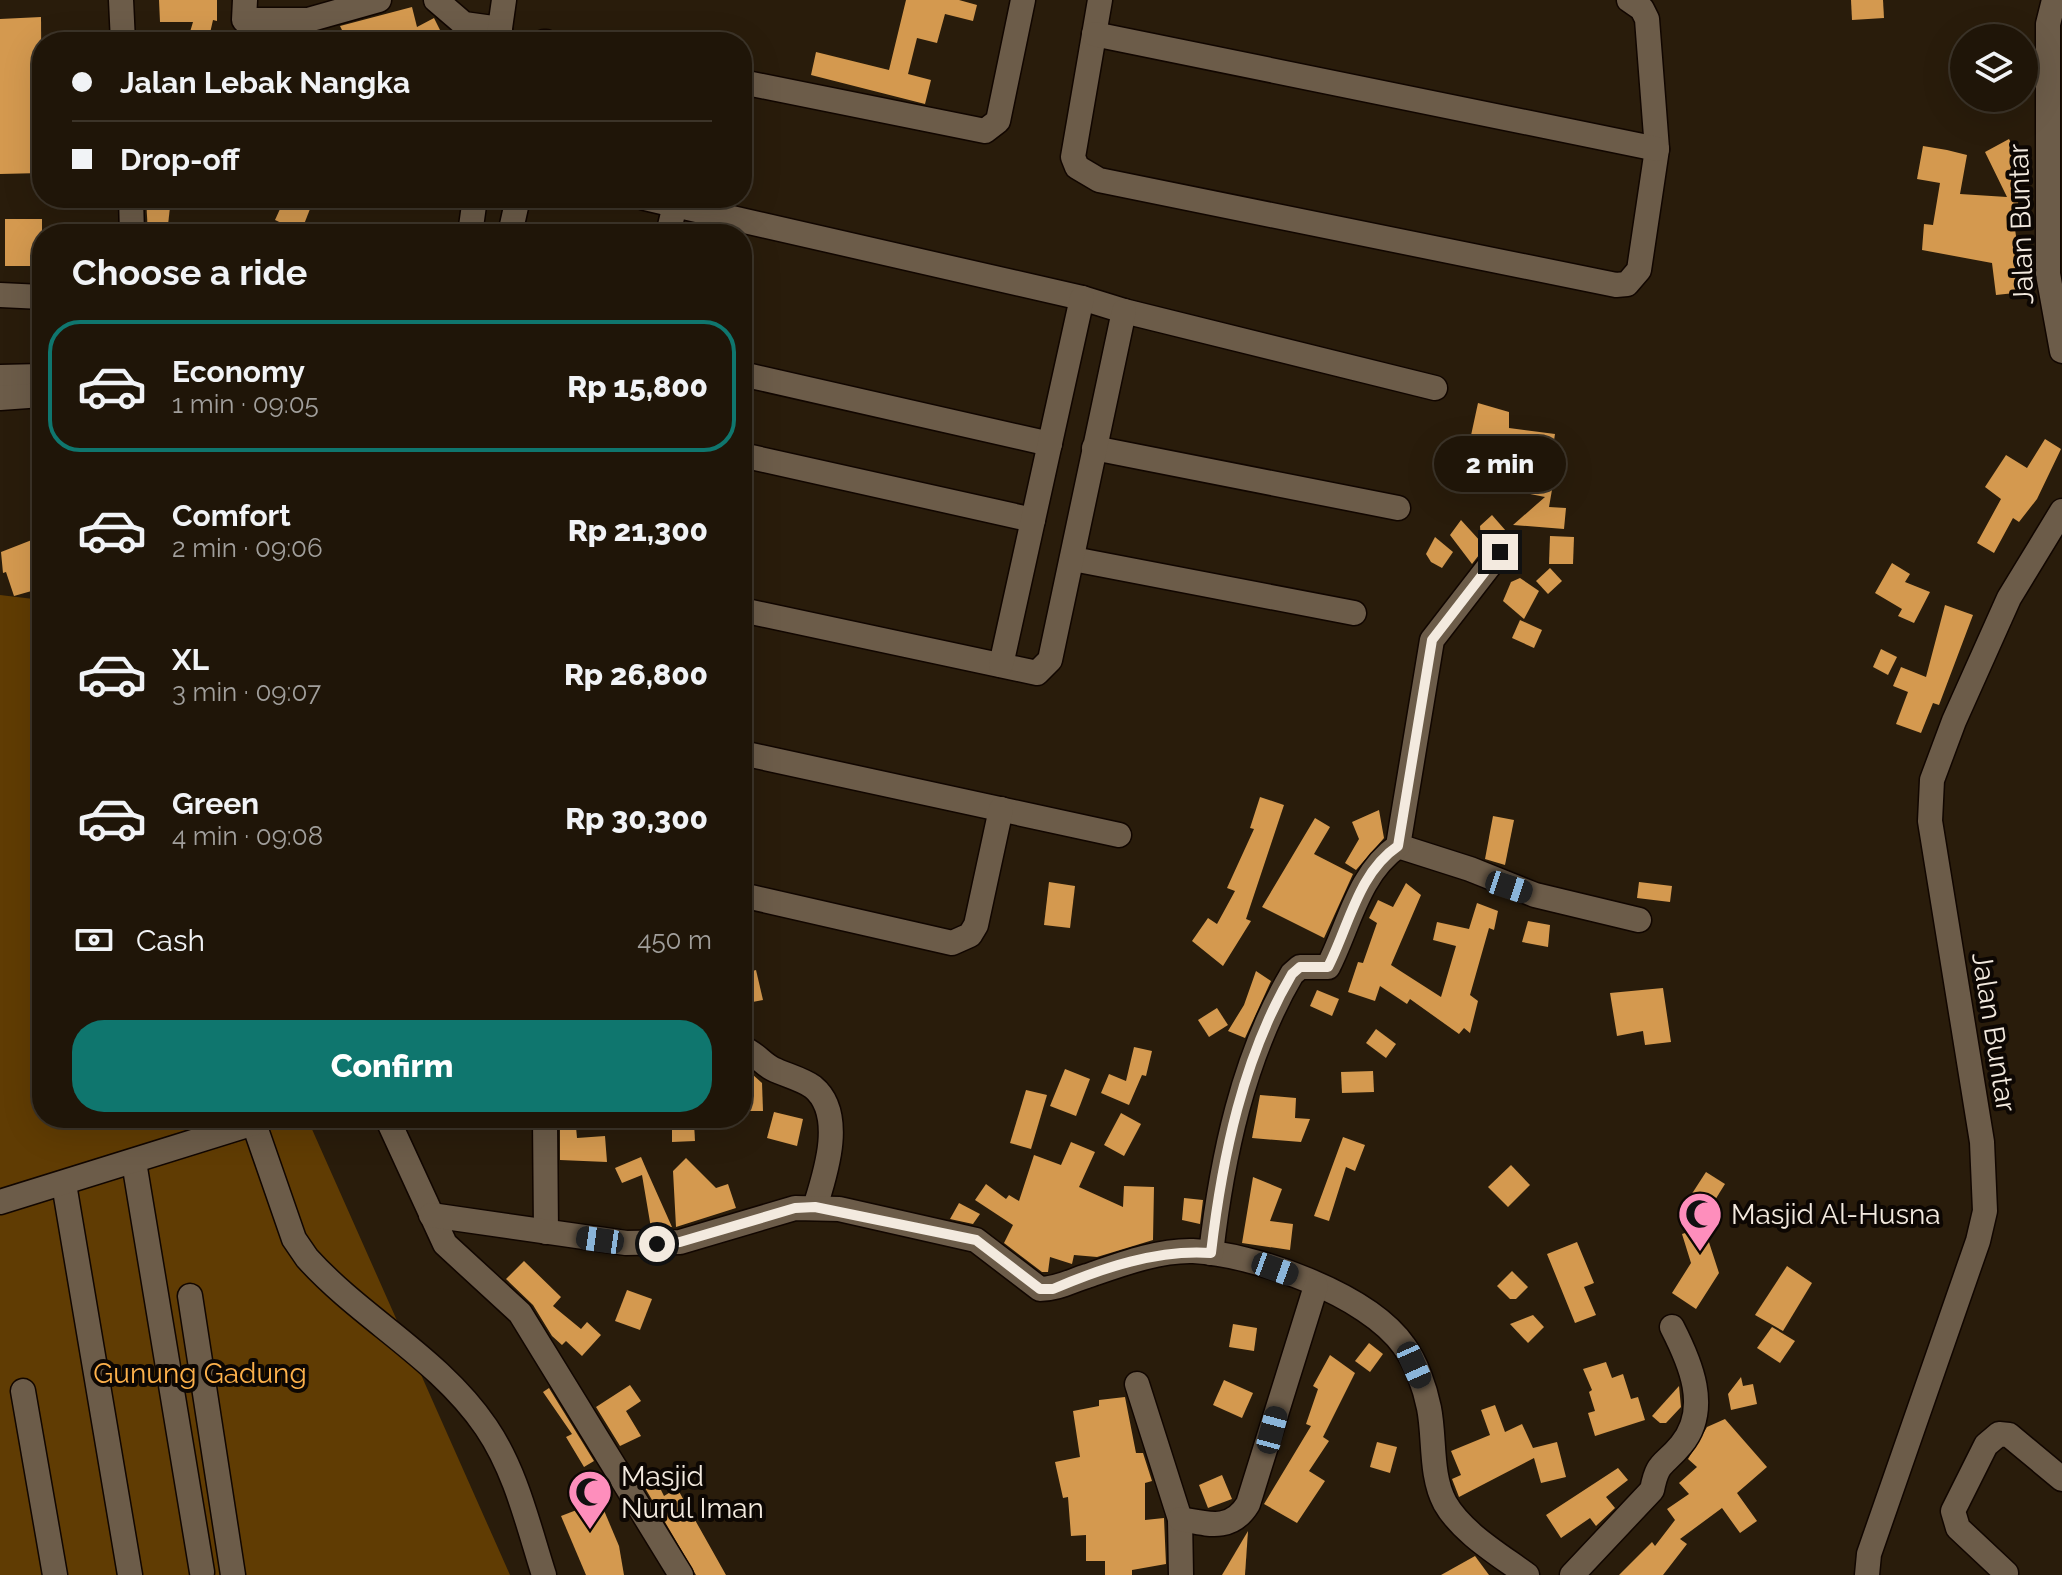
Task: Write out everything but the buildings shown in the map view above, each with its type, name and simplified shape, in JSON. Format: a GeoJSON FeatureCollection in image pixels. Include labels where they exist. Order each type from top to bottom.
{"type":"FeatureCollection","features":[{"type":"Feature","properties":{"kind":"street"},"geometry":{"type":"LineString","coordinates":[[121,0],[123,32]]}},
{"type":"Feature","properties":{"kind":"street"},"geometry":{"type":"LineString","coordinates":[[245,0],[244,20],[308,20],[379,0]]}},
{"type":"Feature","properties":{"kind":"street"},"geometry":{"type":"LineString","coordinates":[[436,0],[464,24],[487,32]]}},
{"type":"Feature","properties":{"kind":"street"},"geometry":{"type":"LineString","coordinates":[[500,32],[504,0]]}},
{"type":"Feature","properties":{"kind":"street"},"geometry":{"type":"LineString","coordinates":[[752,84],[985,131],[998,121],[1023,0]]}},
{"type":"Feature","properties":{"kind":"street"},"geometry":{"type":"LineString","coordinates":[[1100,0],[1073,157],[1086,174],[1099,180],[1616,285],[1627,284],[1639,270],[1657,149],[1647,19],[1642,9],[1629,0]]}},
{"type":"Feature","properties":{"kind":"street","name":"Jalan Buntar"},"geometry":{"type":"LineString","coordinates":[[2054,0],[2048,24],[2048,274],[2062,351]]}},
{"type":"Feature","properties":{"kind":"street"},"geometry":{"type":"LineString","coordinates":[[1094,34],[1657,149]]}},
{"type":"Feature","properties":{"kind":"street"},"geometry":{"type":"LineString","coordinates":[[688,208],[1082,298],[1435,388]]}},
{"type":"Feature","properties":{"kind":"street"},"geometry":{"type":"LineString","coordinates":[[0,295],[32,297]]}},
{"type":"Feature","properties":{"kind":"street"},"geometry":{"type":"LineString","coordinates":[[1001,665],[1082,298]]}},
{"type":"Feature","properties":{"kind":"street"},"geometry":{"type":"LineString","coordinates":[[752,612],[1037,673],[1047,666],[1073,559],[1124,311]]}},
{"type":"Feature","properties":{"kind":"street"},"geometry":{"type":"LineString","coordinates":[[0,377],[32,376]]}},
{"type":"Feature","properties":{"kind":"street"},"geometry":{"type":"LineString","coordinates":[[752,376],[1050,444]]}},
{"type":"Feature","properties":{"kind":"street"},"geometry":{"type":"LineString","coordinates":[[0,398],[32,396]]}},
{"type":"Feature","properties":{"kind":"street"},"geometry":{"type":"LineString","coordinates":[[1094,448],[1398,508]]}},
{"type":"Feature","properties":{"kind":"street"},"geometry":{"type":"LineString","coordinates":[[752,457],[1033,520]]}},
{"type":"Feature","properties":{"kind":"street","name":"Jalan Buntar"},"geometry":{"type":"LineString","coordinates":[[1867,1575],[1869,1554],[1978,1241],[1985,1211],[1982,1142],[1930,821],[1932,780],[1954,721],[2009,598],[2059,522]]}},
{"type":"Feature","properties":{"kind":"street"},"geometry":{"type":"LineString","coordinates":[[1211,1253],[1229,1149],[1258,1043],[1298,968],[1328,967],[1369,876],[1382,857],[1398,846],[1432,640],[1500,552]]}},
{"type":"Feature","properties":{"kind":"street"},"geometry":{"type":"LineString","coordinates":[[1073,559],[1354,613]]}},
{"type":"Feature","properties":{"kind":"street"},"geometry":{"type":"LineString","coordinates":[[752,755],[1119,835]]}},
{"type":"Feature","properties":{"kind":"street"},"geometry":{"type":"LineString","coordinates":[[752,897],[952,943],[962,941],[976,925],[1001,809]]}},
{"type":"Feature","properties":{"kind":"street"},"geometry":{"type":"LineString","coordinates":[[1398,846],[1535,895],[1639,920]]}},
{"type":"Feature","properties":{"kind":"street"},"geometry":{"type":"LineString","coordinates":[[752,1053],[768,1067],[813,1087],[821,1097],[832,1131],[815,1207]]}},
{"type":"Feature","properties":{"kind":"street"},"geometry":{"type":"LineString","coordinates":[[0,1202],[134,1162],[233,1128]]}},
{"type":"Feature","properties":{"kind":"street"},"geometry":{"type":"LineString","coordinates":[[255,1128],[294,1239],[307,1258],[444,1377],[485,1426],[514,1482],[544,1575]]}},
{"type":"Feature","properties":{"kind":"street"},"geometry":{"type":"LineString","coordinates":[[392,1128],[431,1215],[456,1256],[520,1313],[681,1575]]}},
{"type":"Feature","properties":{"kind":"street"},"geometry":{"type":"LineString","coordinates":[[545,1128],[546,1232]]}},
{"type":"Feature","properties":{"kind":"street"},"geometry":{"type":"LineString","coordinates":[[134,1162],[202,1572]]}},
{"type":"Feature","properties":{"kind":"street"},"geometry":{"type":"LineString","coordinates":[[64,1184],[130,1575]]}},
{"type":"Feature","properties":{"kind":"street"},"geometry":{"type":"LineString","coordinates":[[431,1215],[626,1243],[668,1243],[778,1213],[815,1207],[976,1240],[1040,1289],[1053,1289],[1154,1256],[1188,1251],[1259,1263],[1316,1286],[1369,1314],[1406,1347],[1429,1408],[1437,1480],[1445,1502],[1457,1519],[1527,1575]]}},
{"type":"Feature","properties":{"kind":"street"},"geometry":{"type":"LineString","coordinates":[[1180,1519],[1225,1525],[1240,1516],[1248,1504],[1316,1286]]}},
{"type":"Feature","properties":{"kind":"street"},"geometry":{"type":"LineString","coordinates":[[190,1296],[233,1575]]}},
{"type":"Feature","properties":{"kind":"street"},"geometry":{"type":"LineString","coordinates":[[1572,1575],[1652,1490],[1653,1473],[1683,1443],[1690,1428],[1696,1403],[1694,1378],[1672,1327]]}},
{"type":"Feature","properties":{"kind":"street"},"geometry":{"type":"LineString","coordinates":[[1137,1384],[1180,1519],[1181,1575]]}},
{"type":"Feature","properties":{"kind":"street"},"geometry":{"type":"LineString","coordinates":[[23,1391],[55,1575]]}},
{"type":"Feature","properties":{"kind":"street"},"geometry":{"type":"LineString","coordinates":[[2006,1573],[1958,1528],[1953,1511],[1986,1445],[1999,1434],[2009,1435],[2062,1479]]}},
{"type":"Feature","properties":{"kind":"green space","name":"Gunung Gadung"},"geometry":{"type":"Polygon","coordinates":[[[0,595],[32,599],[32,1128],[311,1128],[510,1575],[0,1575],[0,595]]]}},
{"type":"Feature","properties":{"kind":"place","name":"Masjid Al-Husna"},"geometry":{"type":"Point","coordinates":[1700,1253]}},
{"type":"Feature","properties":{"kind":"place","name":"Masjid Nurul Iman"},"geometry":{"type":"Point","coordinates":[590,1531]}},
{"type":"Feature","properties":{"kind":"route"},"geometry":{"type":"LineString","coordinates":[[657,1244],[680,1242],[795,1208],[815,1207],[839,1209],[976,1240],[1007,1261],[1029,1284],[1040,1289],[1053,1289],[1105,1269],[1154,1256],[1188,1251],[1211,1253],[1229,1149],[1252,1056],[1292,974],[1300,967],[1328,967],[1369,876],[1382,857],[1398,846],[1427,655],[1432,640],[1500,552]]}}]}
